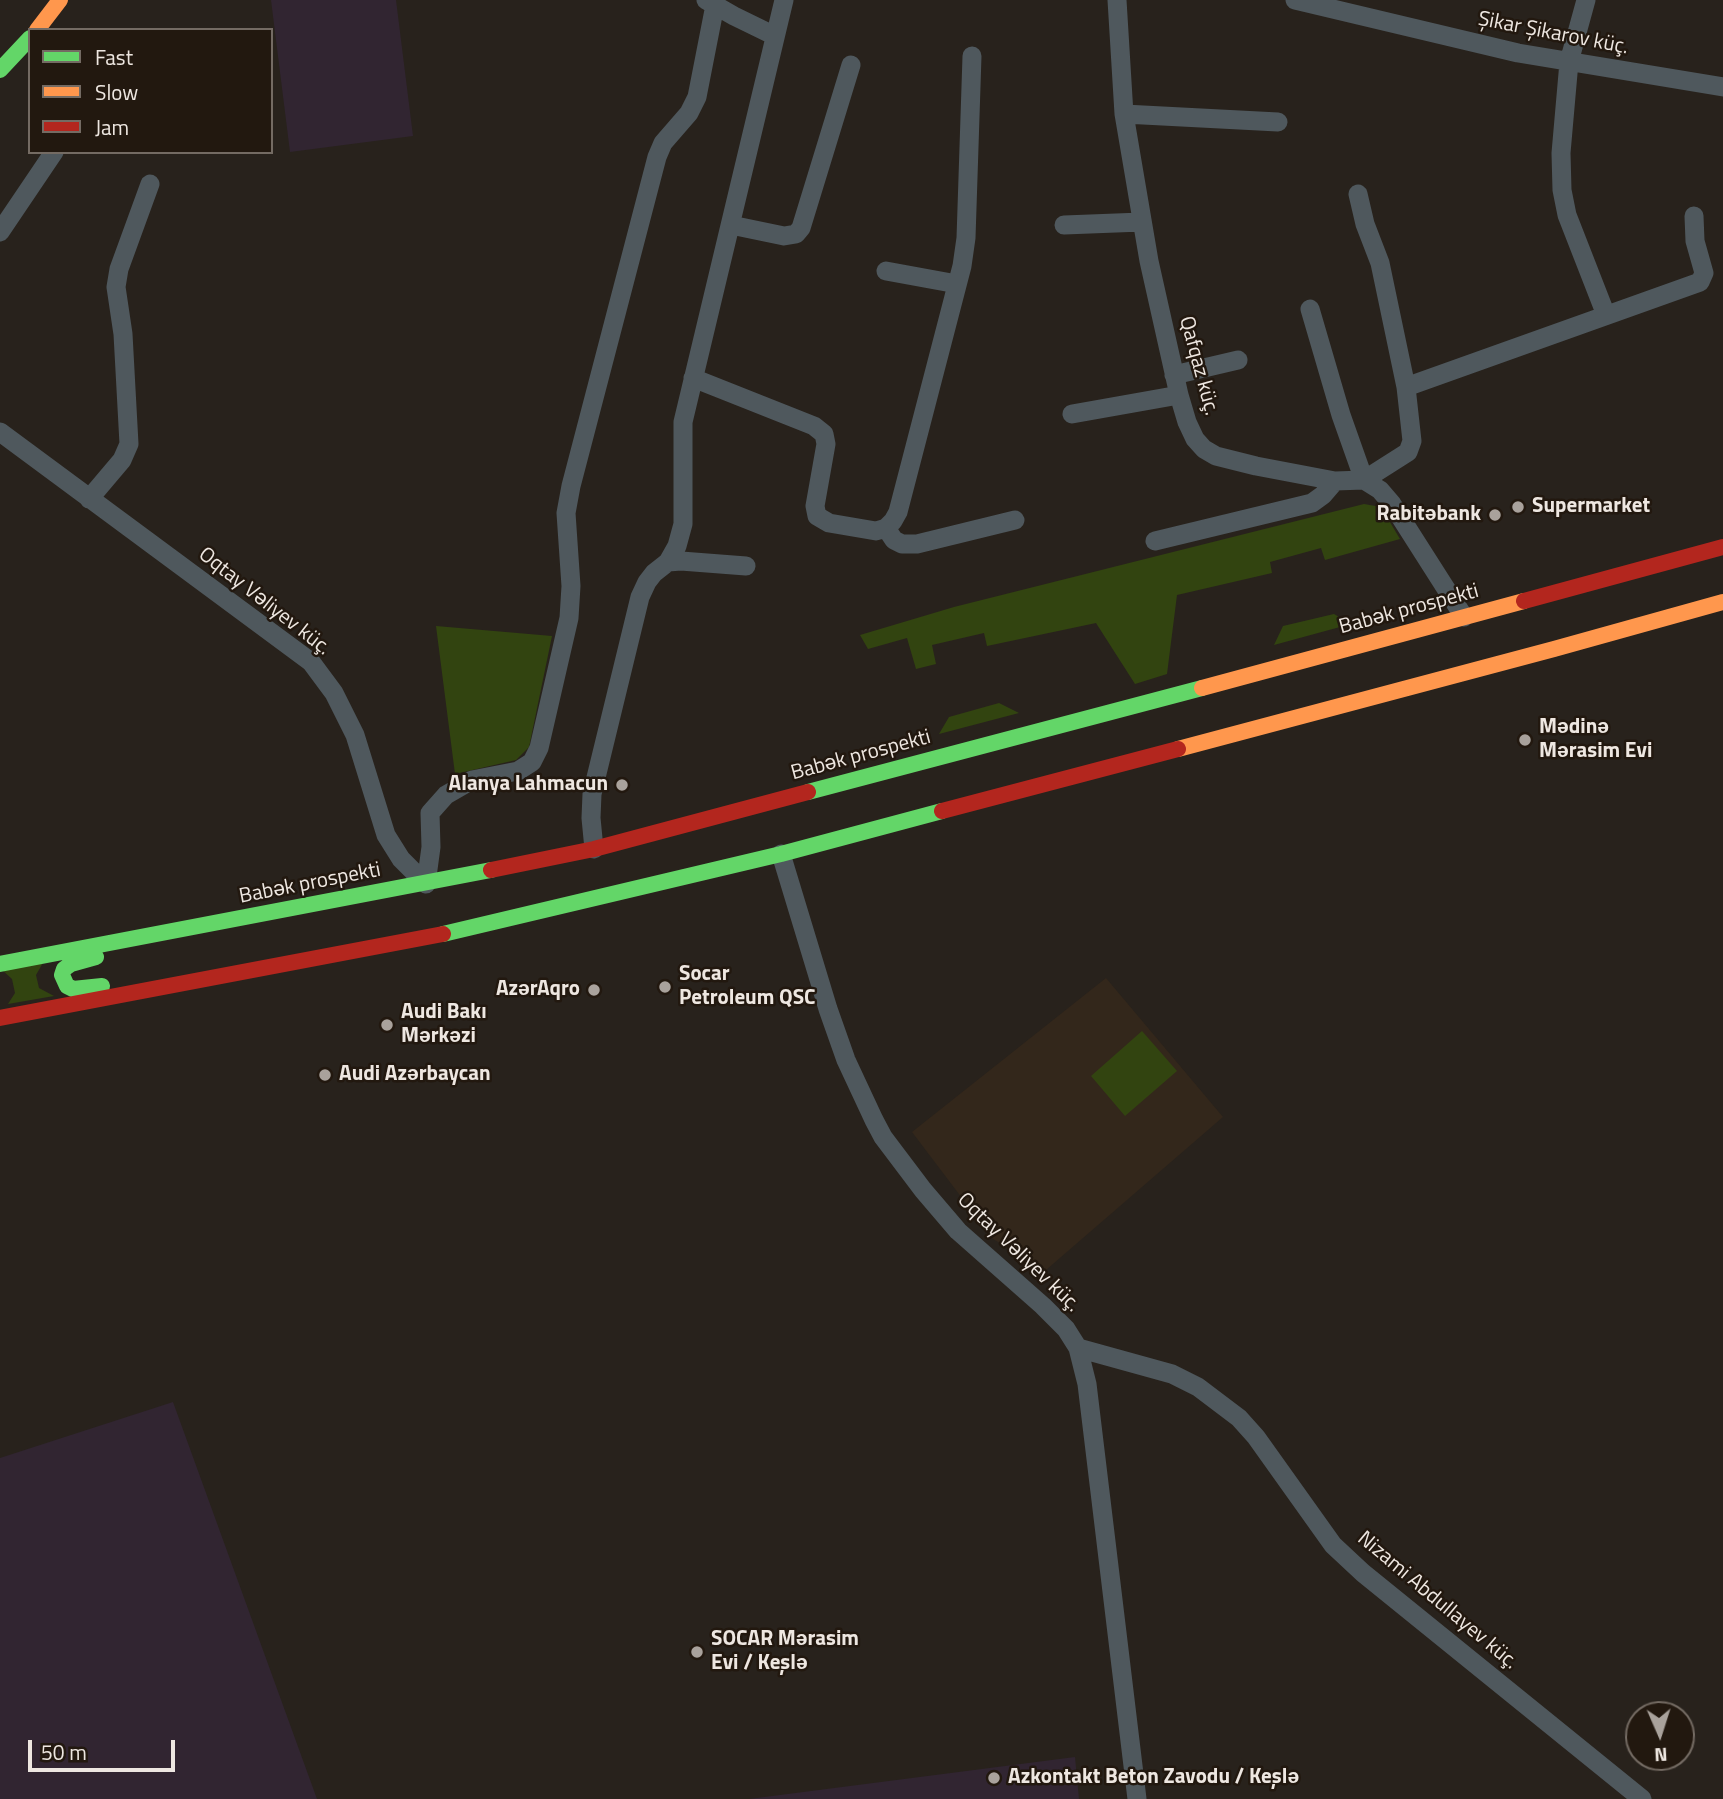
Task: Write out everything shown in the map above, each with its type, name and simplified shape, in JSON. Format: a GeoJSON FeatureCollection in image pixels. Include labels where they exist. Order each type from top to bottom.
{"type":"FeatureCollection","features":[{"type":"Feature","properties":{"kind":"main road"},"geometry":{"type":"LineString","coordinates":[[39,28],[60,0]]}},
{"type":"Feature","properties":{"kind":"main road"},"geometry":{"type":"LineString","coordinates":[[0,70],[28,40]]}},
{"type":"Feature","properties":{"kind":"main road","name":"Babək prospekti"},"geometry":{"type":"LineString","coordinates":[[0,964],[426,884],[594,849],[1723,547]]}},
{"type":"Feature","properties":{"kind":"main road"},"geometry":{"type":"LineString","coordinates":[[0,1018],[464,930],[781,854],[1723,602]]}},
{"type":"Feature","properties":{"kind":"main road"},"geometry":{"type":"LineString","coordinates":[[209,978],[172,975],[73,989],[67,986],[62,975],[64,969],[81,960],[183,941],[280,911]]}},
{"type":"Feature","properties":{"kind":"street"},"geometry":{"type":"LineString","coordinates":[[594,849],[592,794],[640,597],[654,573],[668,562],[677,546],[683,524],[684,422],[784,0]]}},
{"type":"Feature","properties":{"kind":"street","name":"Qafqaz küç."},"geometry":{"type":"LineString","coordinates":[[1117,0],[1125,114],[1142,222],[1178,395],[1195,439],[1204,449],[1216,456],[1256,466],[1335,481],[1364,480]]}},
{"type":"Feature","properties":{"kind":"street","name":"Şikar Şikarov küç."},"geometry":{"type":"LineString","coordinates":[[1295,0],[1505,50],[1723,87]]}},
{"type":"Feature","properties":{"kind":"street"},"geometry":{"type":"LineString","coordinates":[[1586,0],[1569,62],[1561,153],[1562,190],[1567,215],[1606,315]]}},
{"type":"Feature","properties":{"kind":"street"},"geometry":{"type":"LineString","coordinates":[[426,884],[431,847],[430,813],[446,795],[472,780],[518,771],[532,762],[539,748],[569,618],[571,586],[566,513],[571,486],[657,157],[663,143],[689,113],[697,97],[713,2],[734,16],[775,36]]}},
{"type":"Feature","properties":{"kind":"street"},"geometry":{"type":"LineString","coordinates":[[693,378],[814,426],[824,434],[826,444],[815,506],[817,516],[829,523],[876,531],[886,528],[893,521],[898,512],[957,284],[966,238],[972,56]]}},
{"type":"Feature","properties":{"kind":"street"},"geometry":{"type":"LineString","coordinates":[[730,225],[784,236],[796,233],[801,228],[851,65]]}},
{"type":"Feature","properties":{"kind":"street"},"geometry":{"type":"LineString","coordinates":[[1125,114],[1278,122]]}},
{"type":"Feature","properties":{"kind":"street"},"geometry":{"type":"LineString","coordinates":[[0,232],[53,154]]}},
{"type":"Feature","properties":{"kind":"street"},"geometry":{"type":"LineString","coordinates":[[89,499],[122,460],[129,444],[123,334],[116,288],[120,269],[150,184]]}},
{"type":"Feature","properties":{"kind":"street"},"geometry":{"type":"LineString","coordinates":[[1358,194],[1365,224],[1380,262],[1406,387],[1412,441],[1408,452],[1364,480]]}},
{"type":"Feature","properties":{"kind":"street"},"geometry":{"type":"LineString","coordinates":[[1406,387],[1700,282],[1704,273],[1695,241],[1694,216]]}},
{"type":"Feature","properties":{"kind":"street"},"geometry":{"type":"LineString","coordinates":[[1064,225],[1142,222]]}},
{"type":"Feature","properties":{"kind":"street"},"geometry":{"type":"LineString","coordinates":[[886,271],[957,284]]}},
{"type":"Feature","properties":{"kind":"street"},"geometry":{"type":"LineString","coordinates":[[1310,309],[1341,415],[1364,480],[1380,490],[1392,505],[1464,617]]}},
{"type":"Feature","properties":{"kind":"street"},"geometry":{"type":"LineString","coordinates":[[1174,375],[1238,360]]}},
{"type":"Feature","properties":{"kind":"street"},"geometry":{"type":"LineString","coordinates":[[1072,414],[1178,395]]}},
{"type":"Feature","properties":{"kind":"street","name":"Oqtay Vəliyev küç."},"geometry":{"type":"LineString","coordinates":[[0,432],[311,662],[334,692],[355,735],[386,835],[401,859],[426,884]]}},
{"type":"Feature","properties":{"kind":"street"},"geometry":{"type":"LineString","coordinates":[[1155,541],[1312,503],[1335,481]]}},
{"type":"Feature","properties":{"kind":"street"},"geometry":{"type":"LineString","coordinates":[[886,528],[894,540],[902,544],[917,544],[1015,520]]}},
{"type":"Feature","properties":{"kind":"street"},"geometry":{"type":"LineString","coordinates":[[668,562],[746,566]]}},
{"type":"Feature","properties":{"kind":"street","name":"Oqtay Vəliyev küç."},"geometry":{"type":"LineString","coordinates":[[781,854],[846,1060],[883,1137],[923,1191],[958,1231],[1044,1306],[1066,1329],[1078,1348],[1087,1384],[1137,1799]]}},
{"type":"Feature","properties":{"kind":"street","name":"Nizami Abdullayev küç."},"geometry":{"type":"LineString","coordinates":[[1078,1348],[1172,1374],[1198,1387],[1239,1418],[1256,1437],[1333,1545],[1363,1573],[1642,1799]]}},
{"type":"Feature","properties":{"kind":"shaded area"},"geometry":{"type":"Polygon","coordinates":[[[271,0],[396,0],[413,136],[290,152],[271,0]]]}},
{"type":"Feature","properties":{"kind":"shaded area"},"geometry":{"type":"Polygon","coordinates":[[[1106,978],[1223,1117],[1046,1270],[993,1239],[912,1132],[1106,978]]]}},
{"type":"Feature","properties":{"kind":"shaded area"},"geometry":{"type":"Polygon","coordinates":[[[173,1402],[317,1799],[0,1799],[0,1458],[173,1402]]]}},
{"type":"Feature","properties":{"kind":"shaded area","name":"Azkontakt Beton Zavodu / Keşlə"},"geometry":{"type":"Polygon","coordinates":[[[1075,1757],[1079,1799],[749,1799],[1075,1757]]]}},
{"type":"Feature","properties":{"kind":"green space"},"geometry":{"type":"Polygon","coordinates":[[[1364,504],[1381,507],[1400,539],[1325,560],[1321,548],[1270,562],[1272,573],[1177,595],[1167,674],[1135,684],[1096,623],[987,646],[984,633],[932,645],[936,664],[916,669],[907,638],[868,649],[860,635],[954,607],[1364,504]]]}},
{"type":"Feature","properties":{"kind":"green space"},"geometry":{"type":"Polygon","coordinates":[[[1334,614],[1351,624],[1274,645],[1283,626],[1334,614]]]}},
{"type":"Feature","properties":{"kind":"green space"},"geometry":{"type":"Polygon","coordinates":[[[436,626],[552,636],[529,747],[516,760],[455,774],[436,626]]]}},
{"type":"Feature","properties":{"kind":"green space"},"geometry":{"type":"Polygon","coordinates":[[[999,703],[1019,713],[939,734],[949,717],[999,703]]]}},
{"type":"Feature","properties":{"kind":"green space"},"geometry":{"type":"Polygon","coordinates":[[[44,961],[36,975],[39,988],[54,996],[8,1004],[15,993],[12,979],[1,969],[44,961]]]}},
{"type":"Feature","properties":{"kind":"green space"},"geometry":{"type":"Polygon","coordinates":[[[1142,1031],[1177,1071],[1125,1116],[1091,1076],[1142,1031]]]}},
{"type":"Feature","properties":{"kind":"traffic: fast"},"geometry":{"type":"LineString","coordinates":[[0,70],[28,40]]}},
{"type":"Feature","properties":{"kind":"traffic: fast"},"geometry":{"type":"LineString","coordinates":[[808,792],[1202,688]]}},
{"type":"Feature","properties":{"kind":"traffic: fast"},"geometry":{"type":"LineString","coordinates":[[443,934],[781,854],[942,811]]}},
{"type":"Feature","properties":{"kind":"traffic: fast"},"geometry":{"type":"LineString","coordinates":[[0,964],[491,870]]}},
{"type":"Feature","properties":{"kind":"traffic: fast"},"geometry":{"type":"LineString","coordinates":[[96,957],[71,964],[64,969],[62,975],[67,986],[73,989],[102,986]]}},
{"type":"Feature","properties":{"kind":"traffic: slow"},"geometry":{"type":"LineString","coordinates":[[39,28],[60,0]]}},
{"type":"Feature","properties":{"kind":"traffic: slow"},"geometry":{"type":"LineString","coordinates":[[1202,688],[1524,601]]}},
{"type":"Feature","properties":{"kind":"traffic: slow"},"geometry":{"type":"LineString","coordinates":[[1178,749],[1723,602]]}},
{"type":"Feature","properties":{"kind":"traffic: jam"},"geometry":{"type":"LineString","coordinates":[[1524,601],[1723,547]]}},
{"type":"Feature","properties":{"kind":"traffic: jam"},"geometry":{"type":"LineString","coordinates":[[942,811],[1178,749]]}},
{"type":"Feature","properties":{"kind":"traffic: jam"},"geometry":{"type":"LineString","coordinates":[[491,870],[594,849],[808,792]]}},
{"type":"Feature","properties":{"kind":"traffic: jam"},"geometry":{"type":"LineString","coordinates":[[0,1018],[443,934]]}},
{"type":"Feature","properties":{"kind":"place","name":"Supermarket"},"geometry":{"type":"Point","coordinates":[1518,507]}},
{"type":"Feature","properties":{"kind":"place","name":"Rabitəbank"},"geometry":{"type":"Point","coordinates":[1495,515]}},
{"type":"Feature","properties":{"kind":"place","name":"Mədinə Mərasim Evi"},"geometry":{"type":"Point","coordinates":[1525,740]}},
{"type":"Feature","properties":{"kind":"place","name":"Alanya Lahmacun"},"geometry":{"type":"Point","coordinates":[622,785]}},
{"type":"Feature","properties":{"kind":"place","name":"Socar Petroleum QSC"},"geometry":{"type":"Point","coordinates":[665,987]}},
{"type":"Feature","properties":{"kind":"place","name":"AzərAqro"},"geometry":{"type":"Point","coordinates":[594,990]}},
{"type":"Feature","properties":{"kind":"place","name":"Audi Bakı Mərkəzi"},"geometry":{"type":"Point","coordinates":[387,1025]}},
{"type":"Feature","properties":{"kind":"place","name":"Audi Azərbaycan"},"geometry":{"type":"Point","coordinates":[325,1075]}},
{"type":"Feature","properties":{"kind":"place","name":"SOCAR Mərasim Evi / Keşlə"},"geometry":{"type":"Point","coordinates":[697,1652]}},
{"type":"Feature","properties":{"kind":"place","name":"Azkontakt Beton Zavodu / Keşlə"},"geometry":{"type":"Point","coordinates":[994,1778]}}]}
